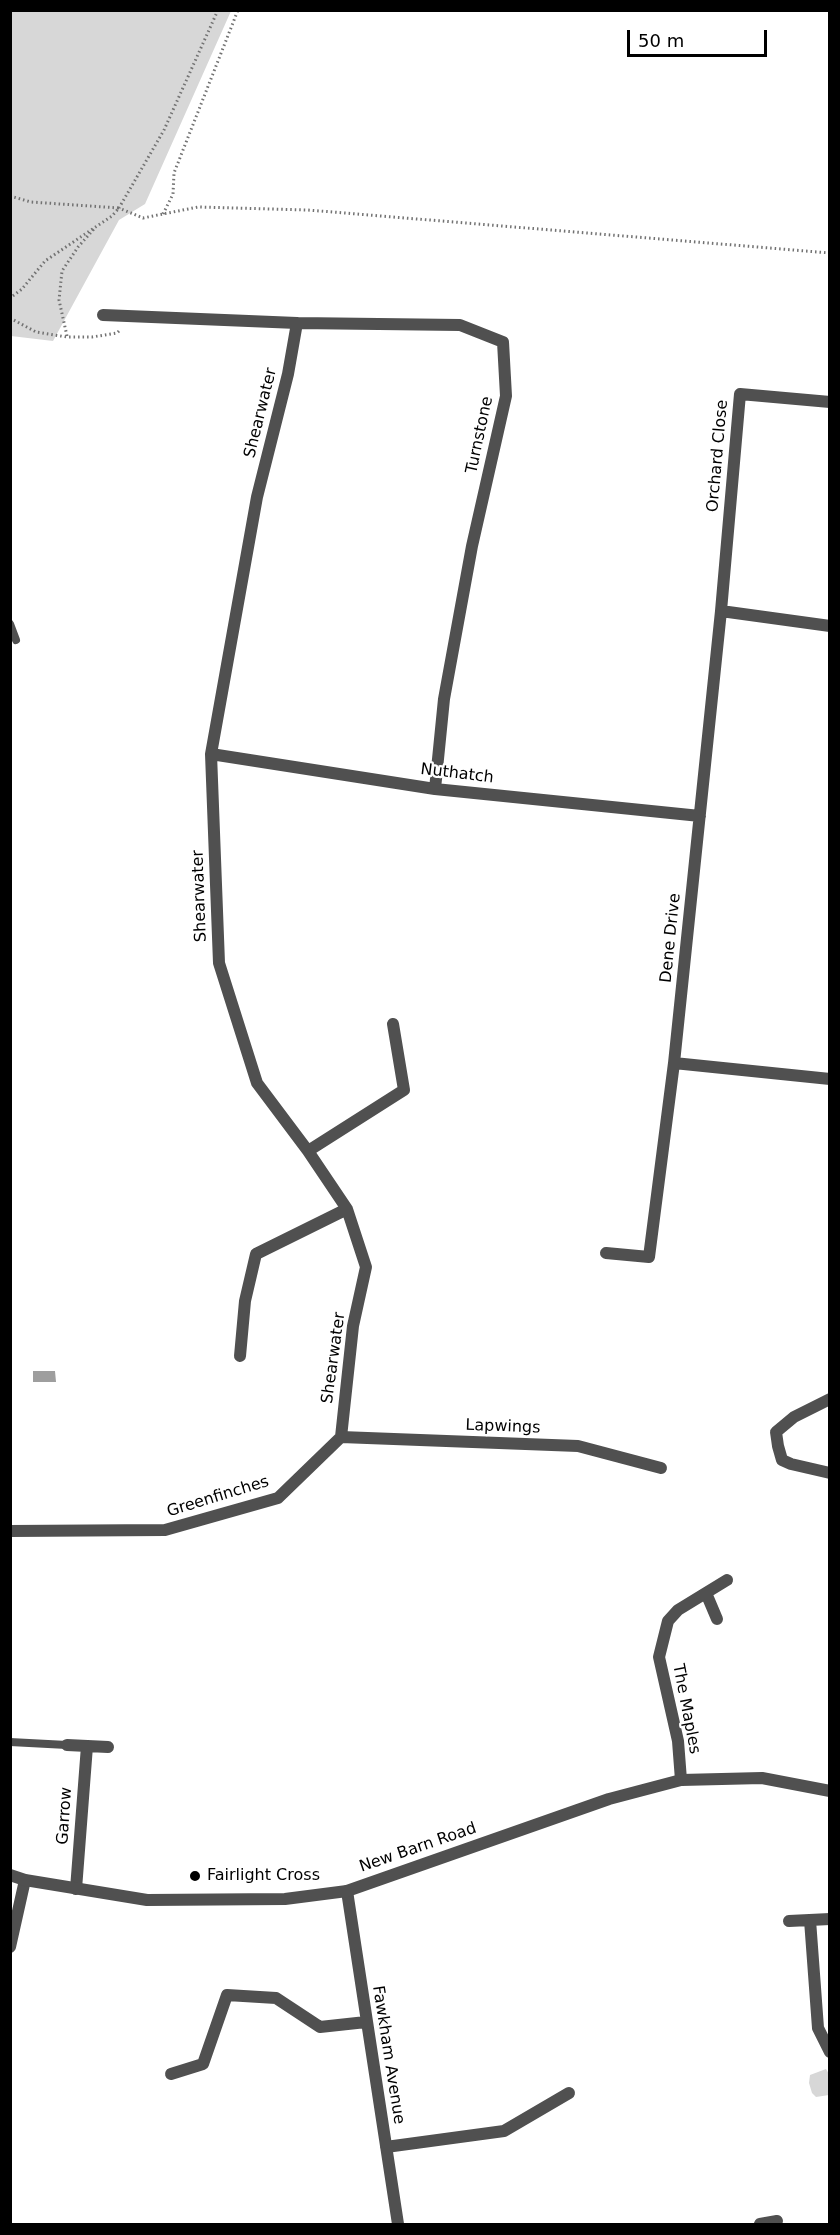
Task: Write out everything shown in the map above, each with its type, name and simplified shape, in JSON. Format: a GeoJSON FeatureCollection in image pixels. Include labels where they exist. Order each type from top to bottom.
{"type":"FeatureCollection","features":[{"type":"Feature","properties":{"kind":"street","name":"Turnstone"},"geometry":{"type":"LineString","coordinates":[[104,315],[297,323],[460,325],[503,342],[506,396],[470,558],[444,699],[435,789]]}},
{"type":"Feature","properties":{"kind":"street","name":"Shearwater"},"geometry":{"type":"LineString","coordinates":[[297,323],[288,374],[257,496],[211,754],[219,963],[257,1083],[308,1151],[347,1209],[366,1267],[353,1326],[340,1437]]}},
{"type":"Feature","properties":{"kind":"street","name":"Orchard Close"},"geometry":{"type":"LineString","coordinates":[[700,816],[740,394],[830,402]]}},
{"type":"Feature","properties":{"kind":"street"},"geometry":{"type":"LineString","coordinates":[[721,611],[830,626]]}},
{"type":"Feature","properties":{"kind":"street","name":"Nuthatch"},"geometry":{"type":"LineString","coordinates":[[211,754],[435,789],[700,816]]}},
{"type":"Feature","properties":{"kind":"street","name":"Dene Drive"},"geometry":{"type":"LineString","coordinates":[[606,1253],[649,1257],[674,1063],[700,816]]}},
{"type":"Feature","properties":{"kind":"street"},"geometry":{"type":"LineString","coordinates":[[308,1151],[404,1090],[393,1024]]}},
{"type":"Feature","properties":{"kind":"street"},"geometry":{"type":"LineString","coordinates":[[674,1063],[830,1079]]}},
{"type":"Feature","properties":{"kind":"street"},"geometry":{"type":"LineString","coordinates":[[240,1356],[245,1301],[256,1254],[347,1209]]}},
{"type":"Feature","properties":{"kind":"street"},"geometry":{"type":"LineString","coordinates":[[830,1399],[794,1417],[776,1432],[782,1460],[830,1473]]}},
{"type":"Feature","properties":{"kind":"street","name":"Lapwings"},"geometry":{"type":"LineString","coordinates":[[340,1437],[578,1446],[661,1468]]}},
{"type":"Feature","properties":{"kind":"street","name":"Greenfinches"},"geometry":{"type":"LineString","coordinates":[[10,1532],[165,1530],[278,1498],[340,1437]]}},
{"type":"Feature","properties":{"kind":"street","name":"The Maples"},"geometry":{"type":"LineString","coordinates":[[681,1780],[678,1741],[659,1657],[668,1621],[678,1610],[727,1580]]}},
{"type":"Feature","properties":{"kind":"street"},"geometry":{"type":"LineString","coordinates":[[706,1593],[717,1619]]}},
{"type":"Feature","properties":{"kind":"street"},"geometry":{"type":"LineString","coordinates":[[67,1745],[108,1747]]}},
{"type":"Feature","properties":{"kind":"street","name":"Garrow"},"geometry":{"type":"LineString","coordinates":[[76,1889],[87,1746]]}},
{"type":"Feature","properties":{"kind":"street","name":"New Barn Road"},"geometry":{"type":"LineString","coordinates":[[10,1875],[25,1880],[147,1900],[285,1899],[347,1891],[609,1799],[681,1780],[762,1778],[830,1791]]}},
{"type":"Feature","properties":{"kind":"street"},"geometry":{"type":"LineString","coordinates":[[10,1947],[25,1880]]}},
{"type":"Feature","properties":{"kind":"street","name":"Fawkham Avenue"},"geometry":{"type":"LineString","coordinates":[[347,1891],[398,2224]]}},
{"type":"Feature","properties":{"kind":"street"},"geometry":{"type":"LineString","coordinates":[[789,1920],[830,1919]]}},
{"type":"Feature","properties":{"kind":"street"},"geometry":{"type":"LineString","coordinates":[[810,1920],[818,2028],[830,2052]]}},
{"type":"Feature","properties":{"kind":"street"},"geometry":{"type":"LineString","coordinates":[[171,2074],[203,2064],[227,1995],[276,1998],[320,2027],[366,2022]]}},
{"type":"Feature","properties":{"kind":"street"},"geometry":{"type":"LineString","coordinates":[[386,2147],[504,2131],[569,2094]]}},
{"type":"Feature","properties":{"kind":"street"},"geometry":{"type":"LineString","coordinates":[[760,2224],[777,2222]]}},
{"type":"Feature","properties":{"kind":"lane"},"geometry":{"type":"LineString","coordinates":[[10,624],[16,640]]}},
{"type":"Feature","properties":{"kind":"lane"},"geometry":{"type":"LineString","coordinates":[[10,1742],[67,1745]]}},
{"type":"Feature","properties":{"kind":"path"},"geometry":{"type":"LineString","coordinates":[[10,298],[22,289],[45,261],[119,208],[164,130],[218,10]]}},
{"type":"Feature","properties":{"kind":"path"},"geometry":{"type":"LineString","coordinates":[[163,214],[173,194],[174,173],[238,10]]}},
{"type":"Feature","properties":{"kind":"path"},"geometry":{"type":"LineString","coordinates":[[11,196],[31,202],[119,208],[143,218],[198,207],[308,210],[830,252]]}},
{"type":"Feature","properties":{"kind":"path"},"geometry":{"type":"LineString","coordinates":[[67,336],[59,300],[62,271],[97,225]]}},
{"type":"Feature","properties":{"kind":"path"},"geometry":{"type":"LineString","coordinates":[[10,318],[36,332],[92,337],[117,333],[133,316]]}},
{"type":"Feature","properties":{"kind":"shaded area"},"geometry":{"type":"Polygon","coordinates":[[[11,10],[231,11],[145,204],[119,220],[53,341],[11,336],[11,10]]]}},
{"type":"Feature","properties":{"kind":"shaded area"},"geometry":{"type":"Polygon","coordinates":[[[33,1371],[55,1371],[56,1382],[33,1382],[33,1371]]]}},
{"type":"Feature","properties":{"kind":"shaded area"},"geometry":{"type":"Polygon","coordinates":[[[826,2069],[829,2074],[829,2095],[816,2097],[809,2083],[810,2075],[826,2069]]]}},
{"type":"Feature","properties":{"kind":"place","name":"Fairlight Cross"},"geometry":{"type":"Point","coordinates":[195,1876]}}]}
